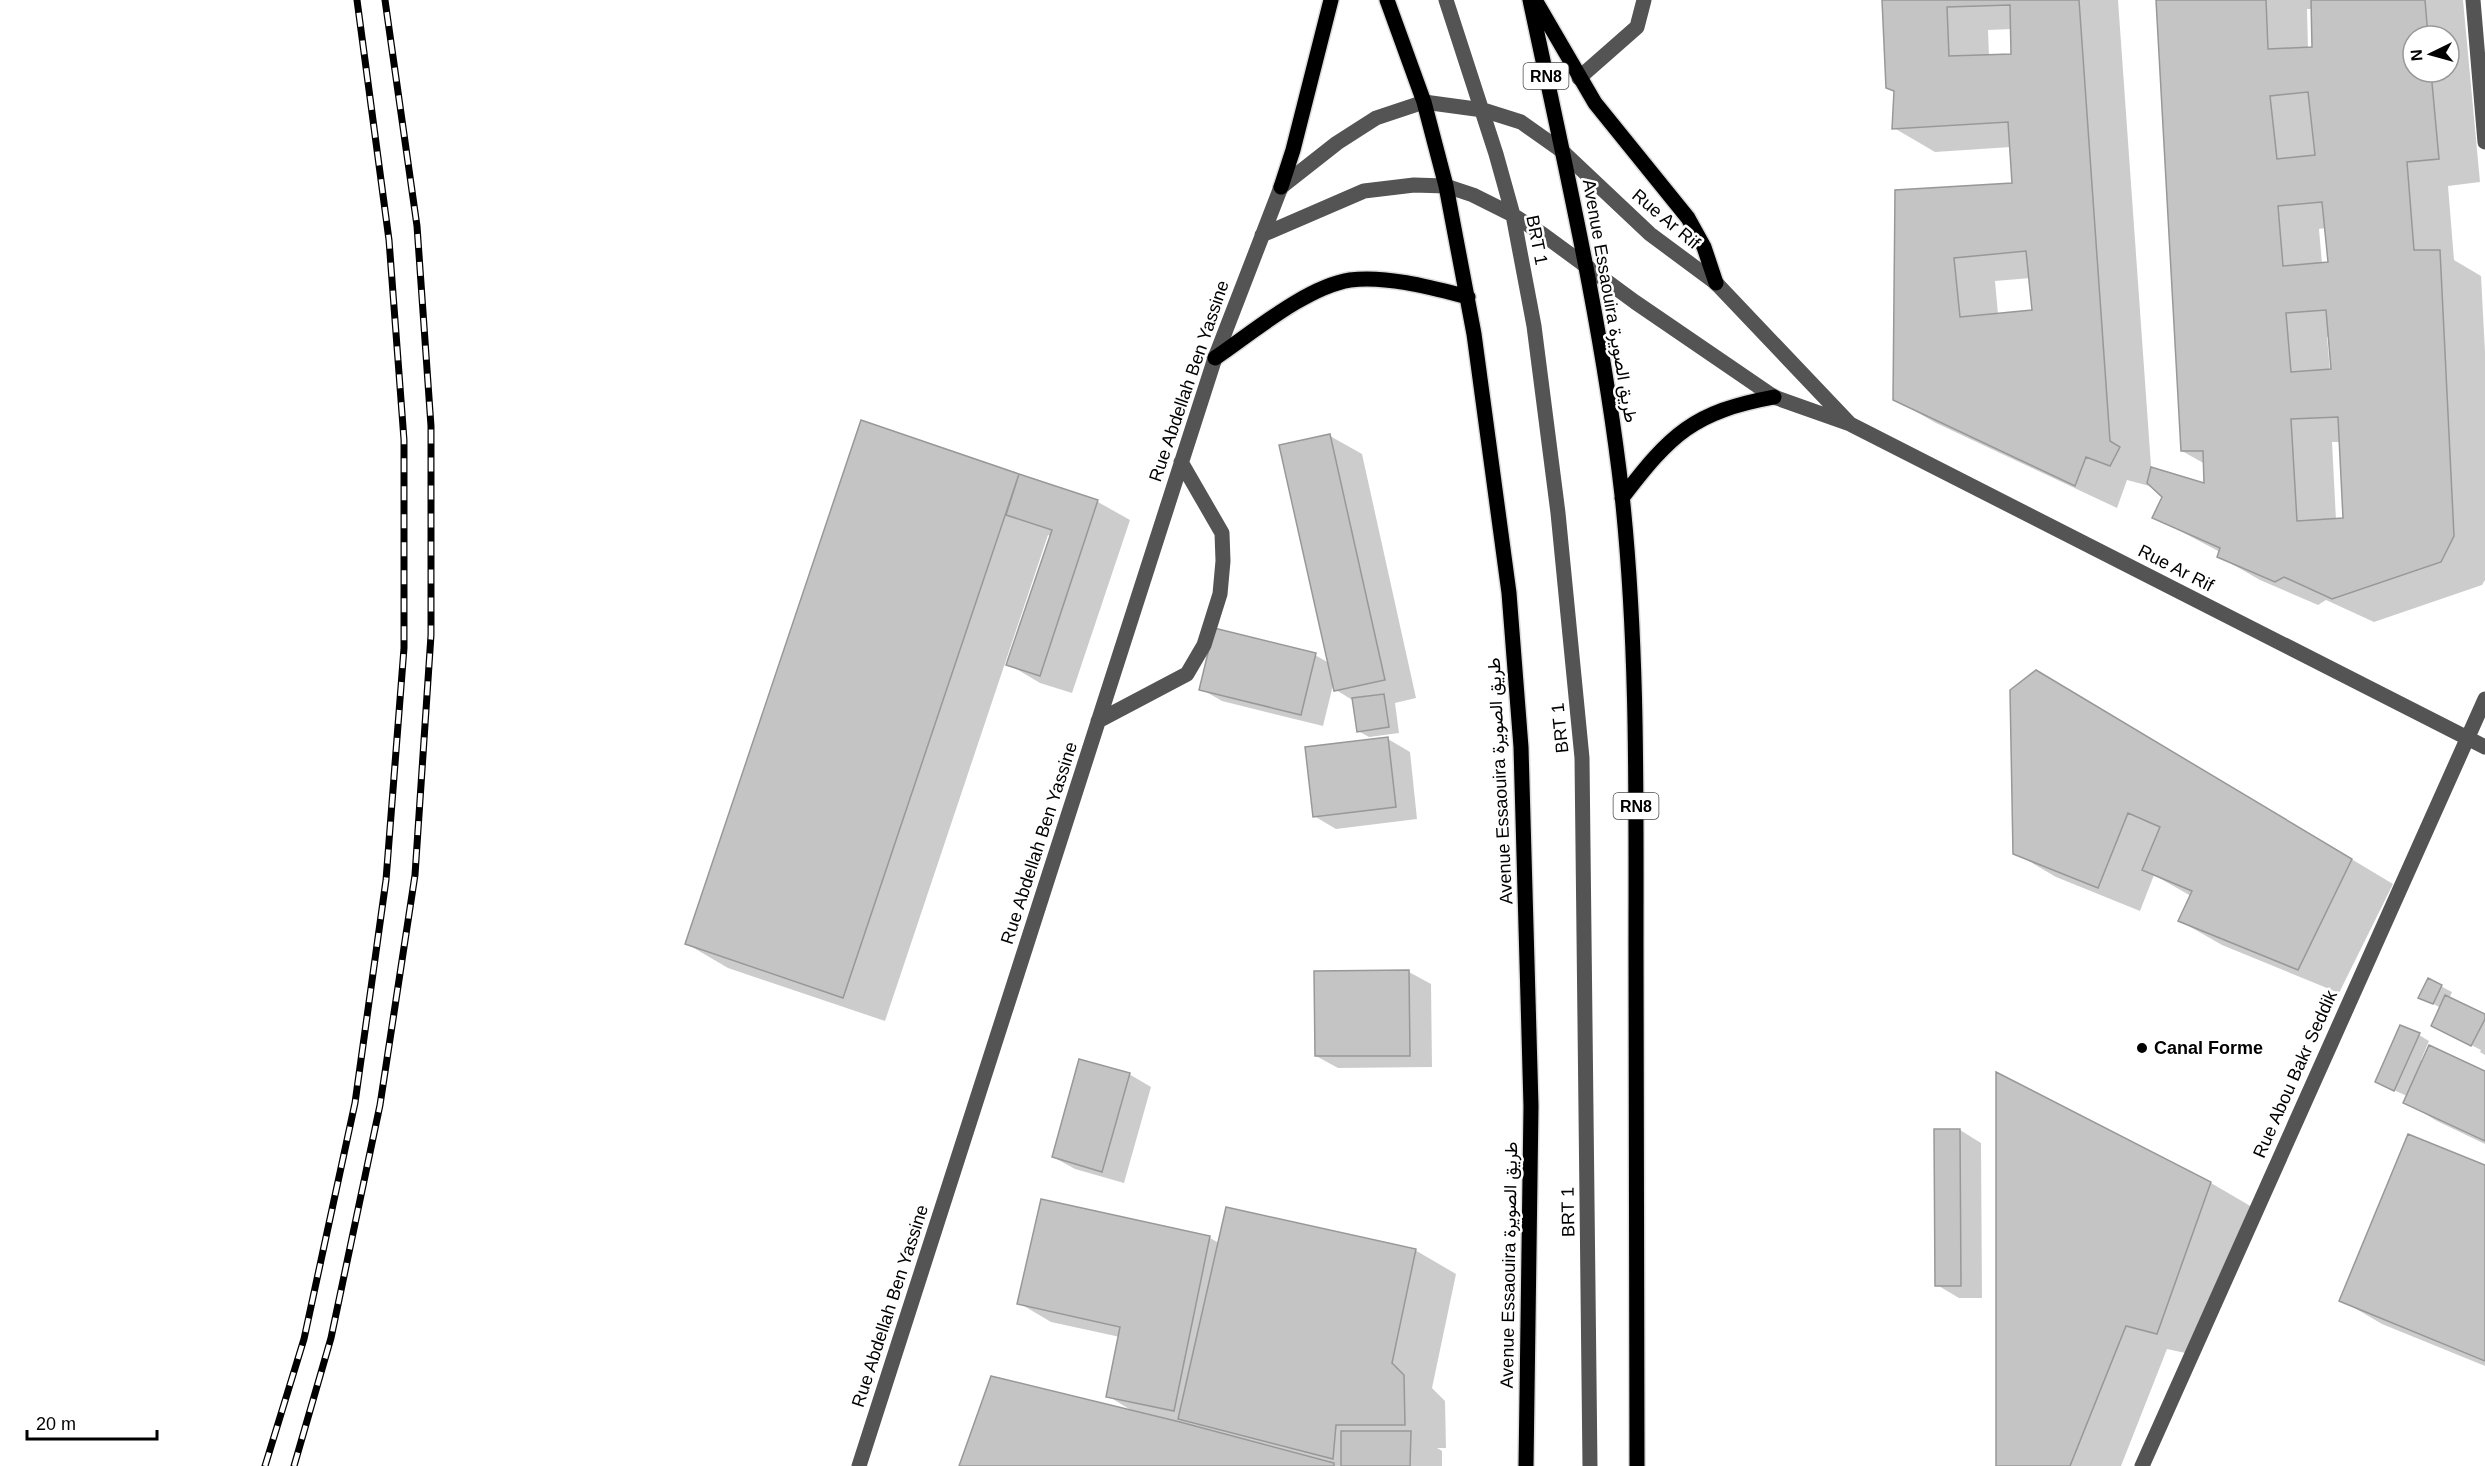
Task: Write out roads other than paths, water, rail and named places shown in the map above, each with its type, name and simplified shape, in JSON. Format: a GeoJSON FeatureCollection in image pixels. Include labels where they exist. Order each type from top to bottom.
{"type":"FeatureCollection","features":[{"type":"Feature","properties":{"kind":"main road"},"geometry":{"type":"LineString","coordinates":[[1281,187],[1301,122],[1331,0]]}},
{"type":"Feature","properties":{"kind":"main road","name":"Avenue Essaouira طريق الصويرة"},"geometry":{"type":"LineString","coordinates":[[1387,0],[1424,102],[1446,186],[1468,297],[1509,592],[1521,747],[1531,1106],[1526,1466]]}},
{"type":"Feature","properties":{"kind":"main road","name":"RN8"},"geometry":{"type":"LineString","coordinates":[[1530,0],[1562,152]]}},
{"type":"Feature","properties":{"kind":"main road"},"geometry":{"type":"LineString","coordinates":[[1535,0],[1595,103],[1688,218],[1704,247],[1716,284]]}},
{"type":"Feature","properties":{"kind":"main road","name":"Avenue Essaouira طريق الصويرة"},"geometry":{"type":"LineString","coordinates":[[1562,152],[1587,265],[1605,367],[1622,498],[1636,736],[1637,1466]]}},
{"type":"Feature","properties":{"kind":"main road"},"geometry":{"type":"LineString","coordinates":[[1215,358],[1301,300],[1336,283],[1373,280],[1468,297]]}},
{"type":"Feature","properties":{"kind":"main road"},"geometry":{"type":"LineString","coordinates":[[1622,498],[1645,467],[1689,425],[1722,409],[1774,397]]}},
{"type":"Feature","properties":{"kind":"street","name":"BRT 1"},"geometry":{"type":"LineString","coordinates":[[1446,0],[1483,110],[1512,215],[1534,326],[1558,513],[1582,758],[1590,1466]]}},
{"type":"Feature","properties":{"kind":"street"},"geometry":{"type":"LineString","coordinates":[[1579,78],[1637,27],[1644,0]]}},
{"type":"Feature","properties":{"kind":"street"},"geometry":{"type":"LineString","coordinates":[[2474,0],[2485,142]]}},
{"type":"Feature","properties":{"kind":"street"},"geometry":{"type":"LineString","coordinates":[[1281,187],[1337,143],[1376,118],[1424,102]]}},
{"type":"Feature","properties":{"kind":"street","name":"Rue Ar Rif"},"geometry":{"type":"LineString","coordinates":[[1424,102],[1483,110],[1521,122],[1562,152],[1650,234],[1716,284],[1850,424]]}},
{"type":"Feature","properties":{"kind":"street"},"geometry":{"type":"LineString","coordinates":[[1262,235],[1364,191],[1414,186],[1446,186]]}},
{"type":"Feature","properties":{"kind":"street","name":"Rue Ar Rif"},"geometry":{"type":"LineString","coordinates":[[1446,186],[1473,195],[1512,215],[1774,397],[1850,424],[2485,747]]}},
{"type":"Feature","properties":{"kind":"street","name":"Rue Abdellah Ben Yassine"},"geometry":{"type":"LineString","coordinates":[[859,1466],[1215,358],[1281,187]]}},
{"type":"Feature","properties":{"kind":"street"},"geometry":{"type":"LineString","coordinates":[[1098,721],[1187,674],[1204,645],[1220,594],[1223,561],[1222,533],[1181,462]]}},
{"type":"Feature","properties":{"kind":"street","name":"Rue Abou Bakr Seddik"},"geometry":{"type":"LineString","coordinates":[[2142,1466],[2485,699]]}},
{"type":"Feature","properties":{"kind":"railway"},"geometry":{"type":"LineString","coordinates":[[265,1466],[304,1339],[355,1103],[386,880],[404,648],[404,440],[389,240],[357,0]]}},
{"type":"Feature","properties":{"kind":"railway"},"geometry":{"type":"LineString","coordinates":[[294,1466],[331,1338],[380,1105],[415,875],[431,635],[431,426],[417,226],[385,0]]}},
{"type":"Feature","properties":{"kind":"place","name":"Canal Forme"},"geometry":{"type":"Point","coordinates":[2142,1048]}}]}
